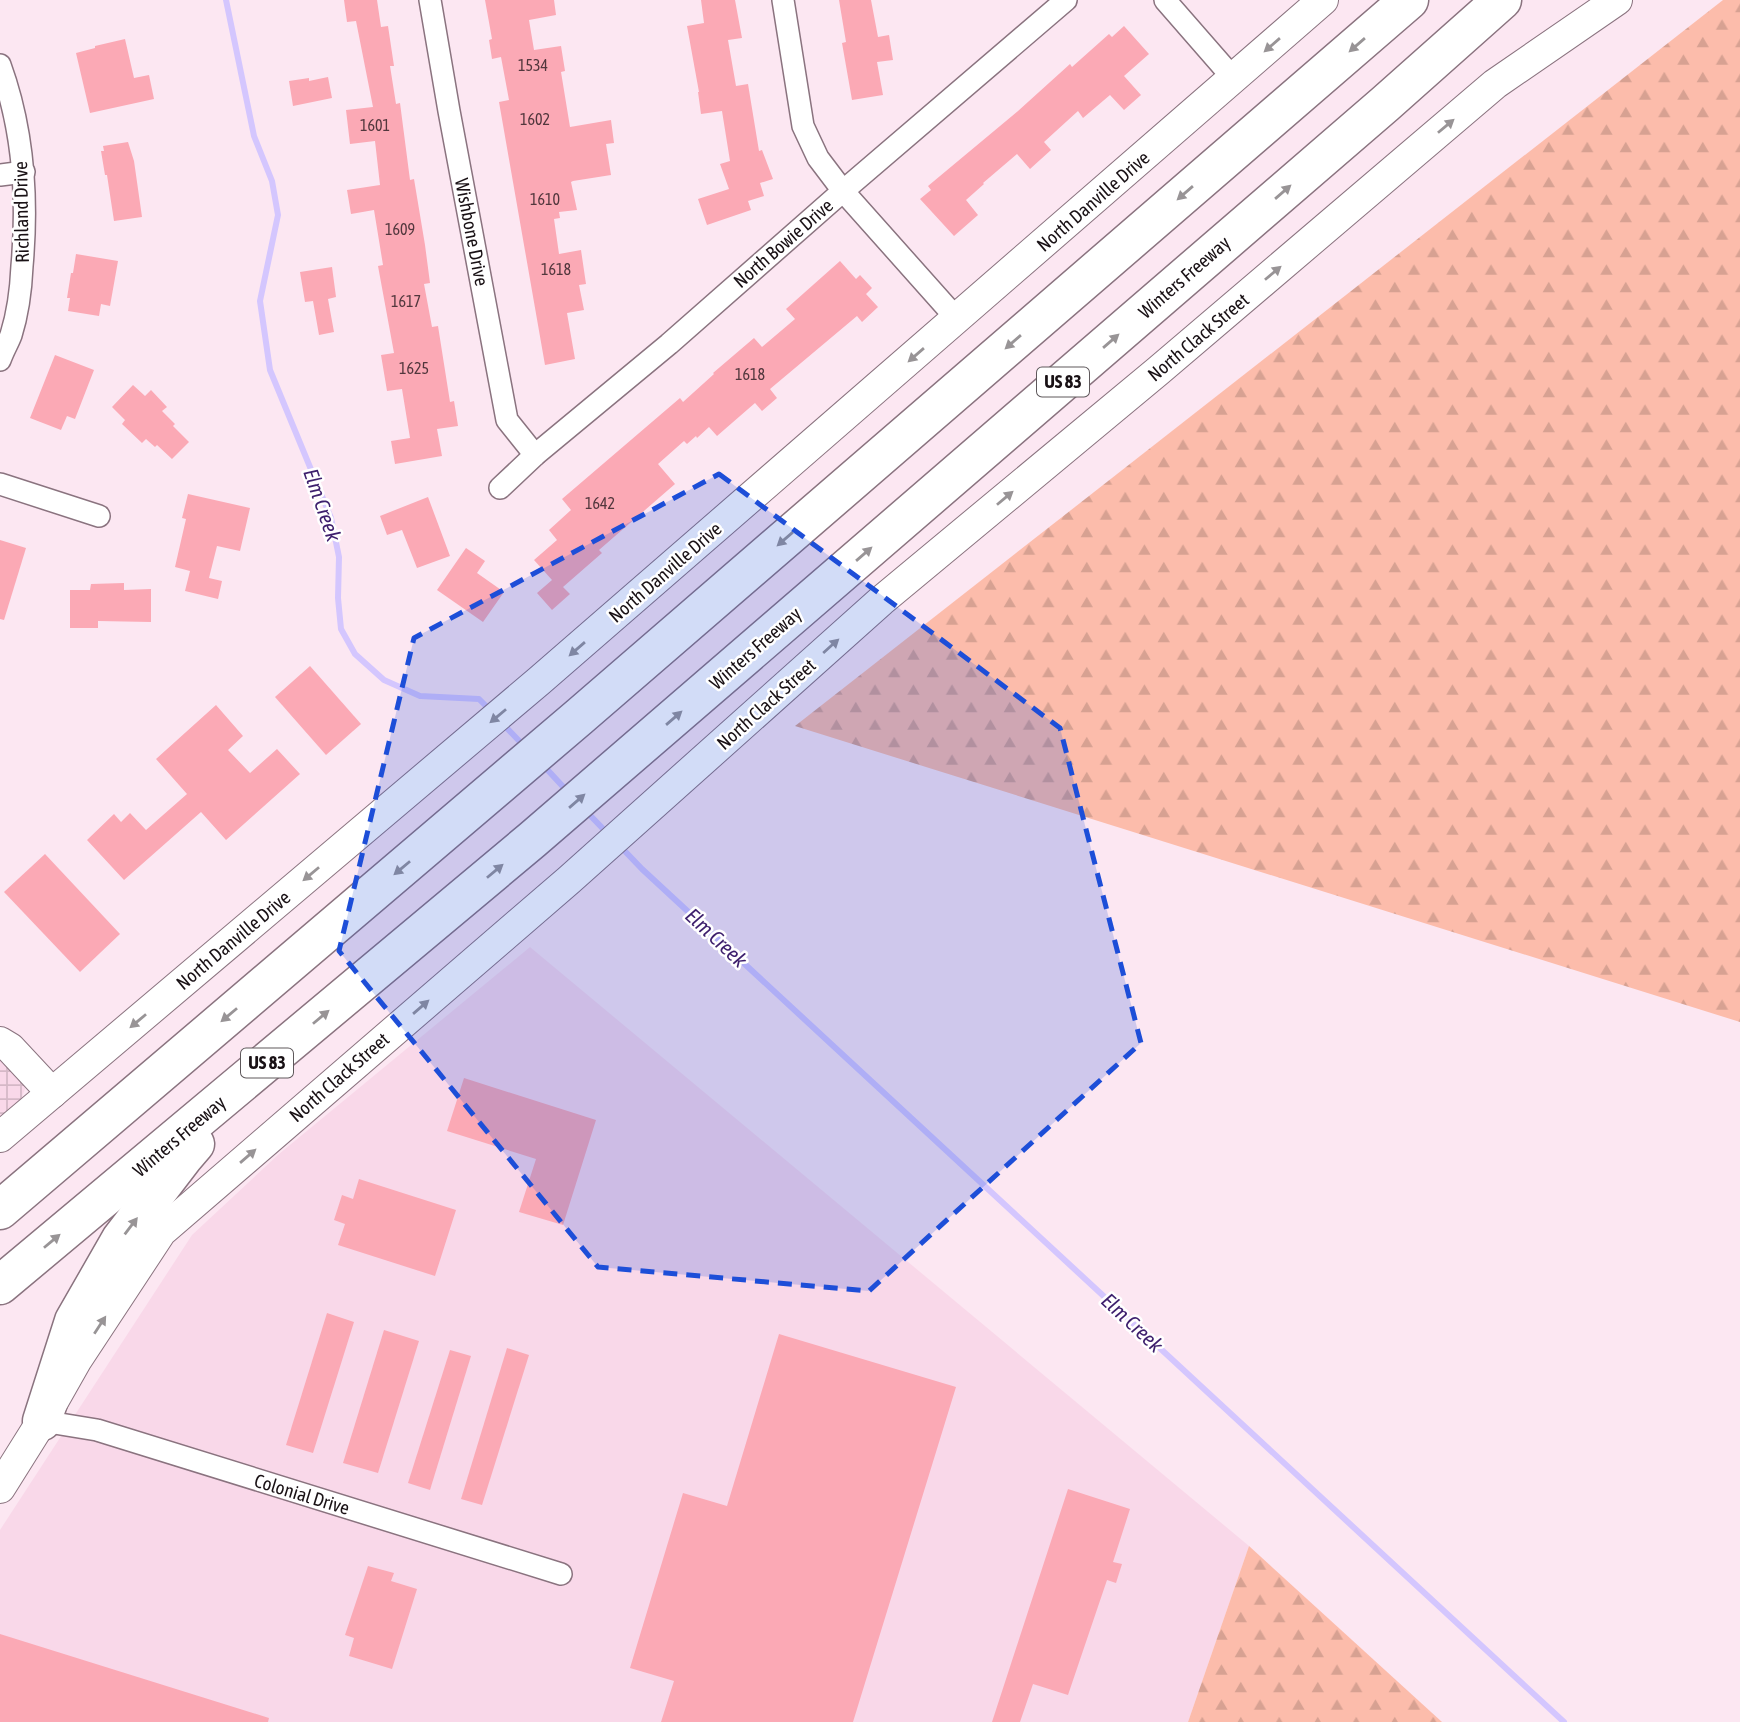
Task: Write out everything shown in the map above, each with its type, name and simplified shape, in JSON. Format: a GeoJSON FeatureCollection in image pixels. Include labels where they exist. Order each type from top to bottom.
{"type":"FeatureCollection","features":[{"type":"Feature","properties":{"kind":"highway"},"geometry":{"type":"LineString","coordinates":[[0,1210],[492,792],[1409,0]]}},
{"type":"Feature","properties":{"kind":"highway","name":"Winters Freeway"},"geometry":{"type":"LineString","coordinates":[[0,1285],[532,840],[1502,0]]}},
{"type":"Feature","properties":{"kind":"highway"},"geometry":{"type":"LineString","coordinates":[[1385,104],[1527,0]]}},
{"type":"Feature","properties":{"kind":"highway"},"geometry":{"type":"LineString","coordinates":[[42,1421],[74,1321],[121,1238],[183,1158],[279,1052]]}},
{"type":"Feature","properties":{"kind":"main road","name":"North Danville Drive"},"geometry":{"type":"LineString","coordinates":[[0,1137],[539,681],[1323,0]]}},
{"type":"Feature","properties":{"kind":"main road","name":"North Clack Street"},"geometry":{"type":"LineString","coordinates":[[0,1488],[76,1361],[161,1231],[569,880],[881,601],[1158,371],[1495,85],[1617,0]]}},
{"type":"Feature","properties":{"kind":"main road"},"geometry":{"type":"LineString","coordinates":[[0,1042],[10,1048],[52,1093]]}},
{"type":"Feature","properties":{"kind":"street","name":"Wishbone Drive"},"geometry":{"type":"LineString","coordinates":[[430,0],[507,420],[535,455]]}},
{"type":"Feature","properties":{"kind":"street"},"geometry":{"type":"LineString","coordinates":[[783,0],[803,126],[818,158],[843,191],[957,319]]}},
{"type":"Feature","properties":{"kind":"street","name":"North Bowie Drive"},"geometry":{"type":"LineString","coordinates":[[500,488],[535,455],[669,344],[1066,0]]}},
{"type":"Feature","properties":{"kind":"street"},"geometry":{"type":"LineString","coordinates":[[1164,0],[1233,78]]}},
{"type":"Feature","properties":{"kind":"street","name":"Richland Drive"},"geometry":{"type":"LineString","coordinates":[[0,65],[9,90],[24,172],[25,238],[21,288],[11,334],[0,360]]}},
{"type":"Feature","properties":{"kind":"street"},"geometry":{"type":"LineString","coordinates":[[0,175],[24,172]]}},
{"type":"Feature","properties":{"kind":"street"},"geometry":{"type":"LineString","coordinates":[[0,484],[99,516]]}},
{"type":"Feature","properties":{"kind":"street","name":"Colonial Drive"},"geometry":{"type":"LineString","coordinates":[[42,1421],[97,1430],[561,1574]]}},
{"type":"Feature","properties":{"kind":"highlighted area"},"geometry":{"type":"Polygon","coordinates":[[[719,474],[1060,728],[1141,1043],[869,1291],[598,1267],[339,951],[414,638],[719,474]]]}},
{"type":"Feature","properties":{"kind":"shaded area"},"geometry":{"type":"Polygon","coordinates":[[[530,947],[1249,1546],[1188,1722],[0,1722],[0,1530],[192,1235],[279,1154],[530,947]]]}},
{"type":"Feature","properties":{"kind":"shaded area"},"geometry":{"type":"Polygon","coordinates":[[[0,1059],[23,1083],[25,1089],[19,1105],[0,1121],[0,1059]]]}},
{"type":"Feature","properties":{"kind":"green space"},"geometry":{"type":"Polygon","coordinates":[[[1723,0],[1740,0],[1740,1022],[795,726],[1723,0]]]}},
{"type":"Feature","properties":{"kind":"green space"},"geometry":{"type":"Polygon","coordinates":[[[1249,1546],[1442,1722],[1188,1722],[1249,1546]]]}},
{"type":"Feature","properties":{"kind":"building"},"geometry":{"type":"Polygon","coordinates":[[[344,0],[377,0],[381,27],[388,26],[396,104],[400,103],[410,180],[414,179],[425,245],[430,283],[424,284],[432,327],[438,326],[450,402],[454,401],[458,426],[437,429],[442,456],[395,464],[391,441],[410,438],[402,389],[387,391],[381,355],[394,353],[378,266],[383,265],[374,210],[351,214],[347,190],[380,185],[375,141],[350,144],[346,110],[373,107],[356,21],[347,22],[344,0]]]}},
{"type":"Feature","properties":{"kind":"building"},"geometry":{"type":"Polygon","coordinates":[[[485,0],[554,0],[556,15],[529,20],[534,50],[561,46],[565,71],[561,72],[570,127],[611,120],[614,143],[606,144],[611,175],[571,182],[577,210],[559,212],[560,218],[554,219],[559,254],[581,250],[586,284],[579,285],[584,310],[567,313],[575,359],[545,365],[499,102],[509,100],[501,57],[492,59],[489,40],[492,39],[485,0]]]}},
{"type":"Feature","properties":{"kind":"building"},"geometry":{"type":"Polygon","coordinates":[[[701,0],[735,0],[742,38],[728,40],[736,86],[748,84],[759,151],[762,150],[773,179],[760,183],[764,196],[748,201],[751,210],[707,225],[698,199],[729,189],[720,164],[730,161],[722,111],[701,114],[687,26],[704,23],[701,0]]]}},
{"type":"Feature","properties":{"kind":"building"},"geometry":{"type":"Polygon","coordinates":[[[839,0],[871,0],[878,37],[889,35],[893,60],[877,62],[883,95],[852,100],[842,43],[846,42],[839,0]]]}},
{"type":"Feature","properties":{"kind":"building"},"geometry":{"type":"Polygon","coordinates":[[[1124,26],[1149,54],[1124,76],[1141,95],[1124,110],[1110,95],[1083,118],[1078,111],[1044,142],[1051,150],[1030,169],[1017,154],[966,200],[978,215],[954,236],[920,199],[931,190],[928,186],[1070,64],[1072,67],[1109,34],[1112,37],[1124,26]]]}},
{"type":"Feature","properties":{"kind":"building"},"geometry":{"type":"Polygon","coordinates":[[[125,39],[134,78],[149,75],[154,99],[90,113],[76,53],[125,39]]]}},
{"type":"Feature","properties":{"kind":"building"},"geometry":{"type":"Polygon","coordinates":[[[328,77],[332,98],[293,106],[289,81],[328,77]]]}},
{"type":"Feature","properties":{"kind":"building"},"geometry":{"type":"Polygon","coordinates":[[[128,142],[134,161],[142,217],[114,221],[101,151],[104,151],[103,146],[128,142]]]}},
{"type":"Feature","properties":{"kind":"building"},"geometry":{"type":"Polygon","coordinates":[[[76,254],[118,261],[110,306],[101,304],[99,316],[68,311],[70,298],[67,298],[76,254]]]}},
{"type":"Feature","properties":{"kind":"building"},"geometry":{"type":"Polygon","coordinates":[[[840,261],[856,279],[860,275],[872,288],[866,294],[878,307],[862,322],[857,316],[770,389],[777,398],[762,411],[755,403],[717,436],[709,427],[687,444],[684,441],[658,464],[675,484],[599,550],[602,553],[563,587],[570,594],[552,610],[537,593],[552,580],[534,560],[557,540],[549,530],[571,510],[562,499],[680,398],[683,402],[754,338],[762,347],[795,319],[786,309],[840,261]]]}},
{"type":"Feature","properties":{"kind":"building"},"geometry":{"type":"Polygon","coordinates":[[[332,267],[336,297],[328,299],[334,332],[319,335],[313,301],[305,302],[300,272],[332,267]]]}},
{"type":"Feature","properties":{"kind":"building"},"geometry":{"type":"Polygon","coordinates":[[[55,355],[94,370],[75,419],[67,416],[61,430],[30,418],[55,355]]]}},
{"type":"Feature","properties":{"kind":"building"},"geometry":{"type":"Polygon","coordinates":[[[133,385],[145,396],[151,390],[167,407],[162,411],[189,442],[172,459],[146,439],[142,443],[122,424],[125,420],[112,407],[133,385]]]}},
{"type":"Feature","properties":{"kind":"building"},"geometry":{"type":"Polygon","coordinates":[[[188,494],[250,508],[240,551],[217,546],[209,578],[222,581],[218,599],[185,591],[190,571],[175,567],[186,519],[182,518],[188,494]]]}},
{"type":"Feature","properties":{"kind":"building"},"geometry":{"type":"Polygon","coordinates":[[[428,497],[450,556],[417,568],[402,530],[387,535],[380,516],[428,497]]]}},
{"type":"Feature","properties":{"kind":"building"},"geometry":{"type":"Polygon","coordinates":[[[0,540],[26,548],[4,620],[0,619],[0,540]]]}},
{"type":"Feature","properties":{"kind":"building"},"geometry":{"type":"Polygon","coordinates":[[[466,548],[485,561],[477,573],[504,592],[483,622],[437,590],[466,548]]]}},
{"type":"Feature","properties":{"kind":"building"},"geometry":{"type":"Polygon","coordinates":[[[124,583],[124,590],[151,589],[151,622],[98,621],[98,628],[70,628],[70,590],[90,590],[91,584],[124,583]]]}},
{"type":"Feature","properties":{"kind":"building"},"geometry":{"type":"Polygon","coordinates":[[[310,666],[361,724],[326,755],[275,697],[310,666]]]}},
{"type":"Feature","properties":{"kind":"building"},"geometry":{"type":"Polygon","coordinates":[[[216,705],[243,736],[228,750],[250,773],[277,749],[300,774],[226,840],[201,812],[124,880],[87,840],[114,814],[121,822],[130,813],[146,830],[187,794],[156,759],[216,705]]]}},
{"type":"Feature","properties":{"kind":"building"},"geometry":{"type":"Polygon","coordinates":[[[45,854],[120,934],[80,972],[4,892],[45,854]]]}},
{"type":"Feature","properties":{"kind":"building"},"geometry":{"type":"Polygon","coordinates":[[[464,1078],[596,1120],[563,1225],[519,1212],[536,1159],[447,1131],[464,1078]]]}},
{"type":"Feature","properties":{"kind":"building"},"geometry":{"type":"Polygon","coordinates":[[[359,1179],[456,1210],[435,1276],[338,1245],[345,1224],[334,1220],[342,1195],[353,1199],[359,1179]]]}},
{"type":"Feature","properties":{"kind":"building"},"geometry":{"type":"Polygon","coordinates":[[[327,1313],[354,1322],[313,1453],[286,1445],[327,1313]]]}},
{"type":"Feature","properties":{"kind":"building"},"geometry":{"type":"Polygon","coordinates":[[[384,1330],[419,1341],[378,1473],[343,1463],[384,1330]]]}},
{"type":"Feature","properties":{"kind":"building"},"geometry":{"type":"Polygon","coordinates":[[[779,1334],[956,1387],[853,1722],[661,1722],[674,1681],[630,1668],[683,1493],[727,1506],[779,1334]]]}},
{"type":"Feature","properties":{"kind":"building"},"geometry":{"type":"Polygon","coordinates":[[[507,1348],[529,1355],[482,1505],[461,1499],[507,1348]]]}},
{"type":"Feature","properties":{"kind":"building"},"geometry":{"type":"Polygon","coordinates":[[[450,1350],[471,1356],[430,1490],[408,1483],[450,1350]]]}},
{"type":"Feature","properties":{"kind":"building"},"geometry":{"type":"Polygon","coordinates":[[[1068,1489],[1130,1509],[1113,1562],[1122,1564],[1116,1583],[1107,1580],[1068,1695],[1033,1684],[1020,1722],[992,1722],[1068,1489]]]}},
{"type":"Feature","properties":{"kind":"building"},"geometry":{"type":"Polygon","coordinates":[[[368,1566],[394,1573],[391,1581],[417,1589],[392,1669],[349,1656],[354,1638],[345,1635],[368,1566]]]}},
{"type":"Feature","properties":{"kind":"building"},"geometry":{"type":"Polygon","coordinates":[[[0,1634],[269,1718],[268,1722],[0,1722],[0,1634]]]}},
{"type":"Feature","properties":{"kind":"waterway","name":"Elm Creek"},"geometry":{"type":"LineString","coordinates":[[226,0],[254,136],[272,181],[278,215],[260,301],[270,370],[331,518],[339,557],[338,598],[341,629],[355,654],[384,680],[420,696],[479,699],[491,711]]}},
{"type":"Feature","properties":{"kind":"waterway","name":"Elm Creek"},"geometry":{"type":"LineString","coordinates":[[503,724],[524,746]]}},
{"type":"Feature","properties":{"kind":"waterway","name":"Elm Creek"},"geometry":{"type":"LineString","coordinates":[[542,764],[568,792]]}},
{"type":"Feature","properties":{"kind":"waterway","name":"Elm Creek"},"geometry":{"type":"LineString","coordinates":[[585,810],[609,835]]}},
{"type":"Feature","properties":{"kind":"waterway","name":"Elm Creek"},"geometry":{"type":"LineString","coordinates":[[619,845],[1564,1722]]}}]}
